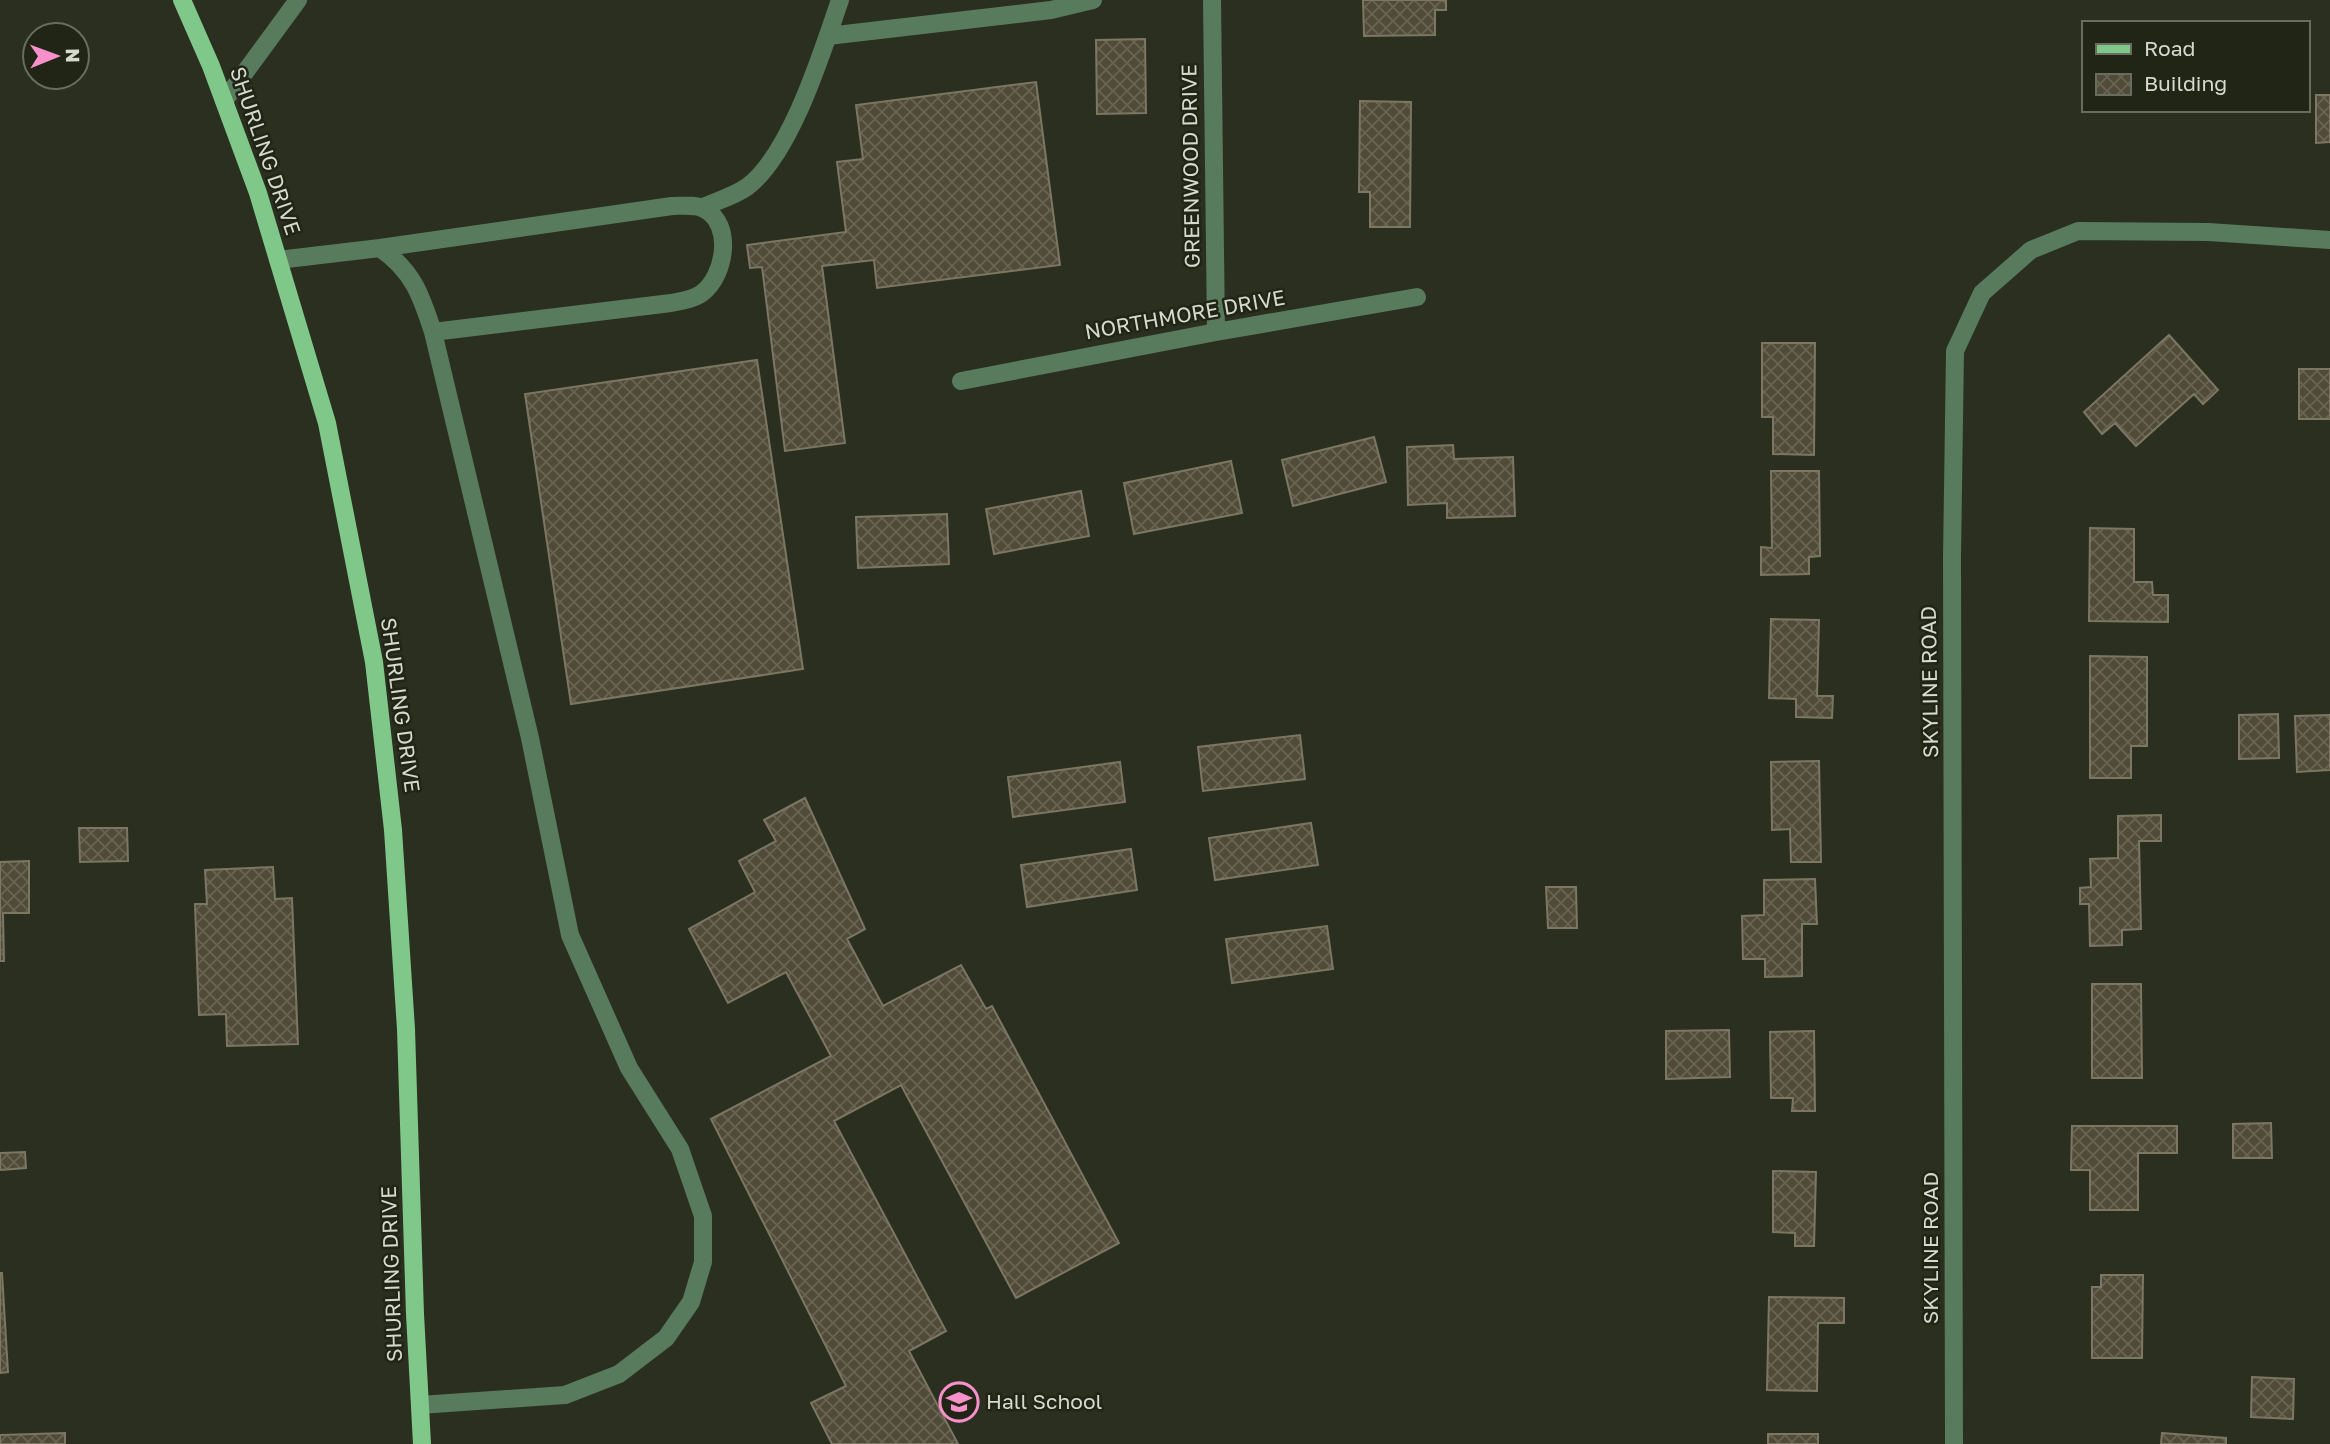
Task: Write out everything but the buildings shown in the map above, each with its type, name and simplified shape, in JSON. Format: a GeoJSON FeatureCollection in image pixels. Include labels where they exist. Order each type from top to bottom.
{"type":"FeatureCollection","features":[{"type":"Feature","properties":{"kind":"main road","name":"SHURLING DRIVE"},"geometry":{"type":"LineString","coordinates":[[182,0],[211,66],[258,193],[327,423],[374,662],[393,830],[406,1029],[422,1444]]}},
{"type":"Feature","properties":{"kind":"street"},"geometry":{"type":"LineString","coordinates":[[224,101],[298,0]]}},
{"type":"Feature","properties":{"kind":"street"},"geometry":{"type":"LineString","coordinates":[[278,261],[671,206],[703,207],[745,188],[766,169],[790,130],[840,0]]}},
{"type":"Feature","properties":{"kind":"street"},"geometry":{"type":"LineString","coordinates":[[828,36],[1051,10],[1093,0]]}},
{"type":"Feature","properties":{"kind":"street","name":"GREENWOOD DRIVE"},"geometry":{"type":"LineString","coordinates":[[1212,0],[1216,331]]}},
{"type":"Feature","properties":{"kind":"street"},"geometry":{"type":"LineString","coordinates":[[433,332],[671,303],[700,295],[715,281],[722,259],[722,232],[715,218],[703,207]]}},
{"type":"Feature","properties":{"kind":"street","name":"SKYLINE ROAD"},"geometry":{"type":"LineString","coordinates":[[1954,1444],[1952,558],[1955,351],[1982,293],[2031,250],[2078,231],[2208,232],[2330,240]]}},
{"type":"Feature","properties":{"kind":"street"},"geometry":{"type":"LineString","coordinates":[[380,248],[394,257],[412,278],[423,300],[433,332],[530,738],[570,935],[629,1068],[680,1149],[703,1216],[702,1262],[691,1302],[666,1338],[619,1374],[565,1395],[420,1405]]}},
{"type":"Feature","properties":{"kind":"street","name":"NORTHMORE DRIVE"},"geometry":{"type":"LineString","coordinates":[[961,380],[1216,331],[1417,297]]}},
{"type":"Feature","properties":{"kind":"place","name":"Hall School"},"geometry":{"type":"Point","coordinates":[959,1402]}}]}
